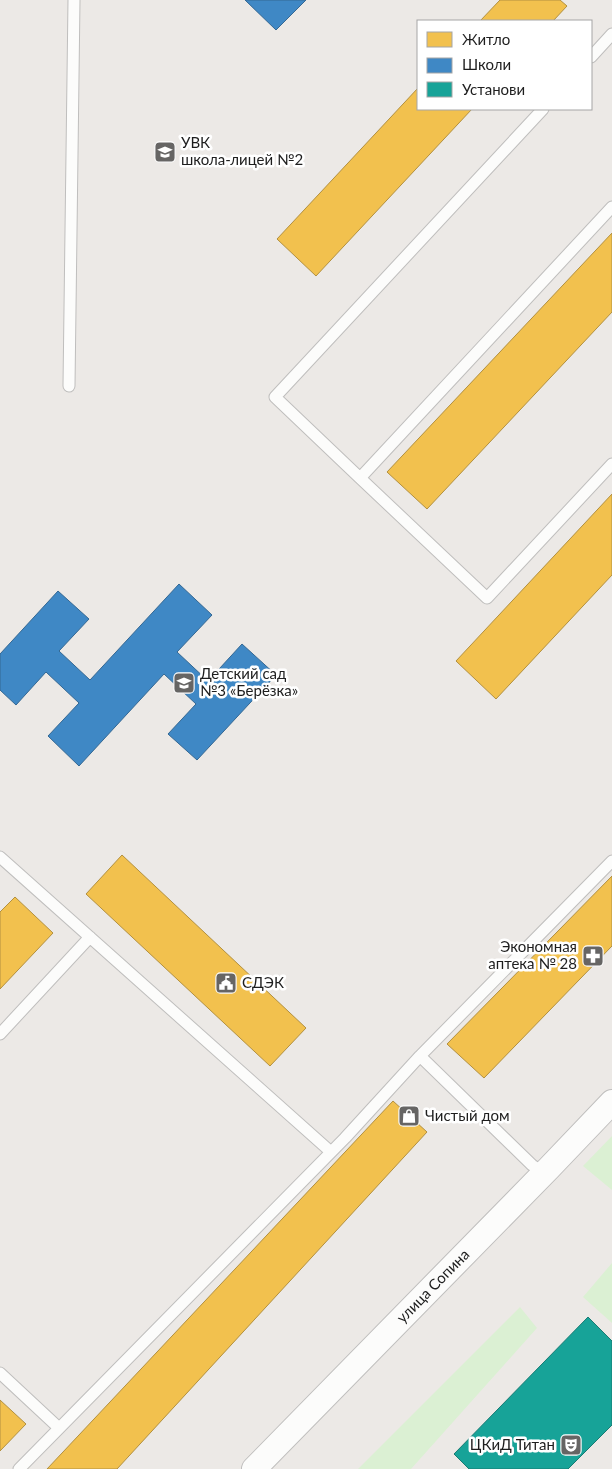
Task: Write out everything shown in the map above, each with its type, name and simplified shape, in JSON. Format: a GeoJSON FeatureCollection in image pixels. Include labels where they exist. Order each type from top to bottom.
{"type":"FeatureCollection","features":[{"type":"Feature","properties":{"kind":"street","name":"улица Сопина"},"geometry":{"type":"LineString","coordinates":[[254,1469],[612,1102]]}},
{"type":"Feature","properties":{"kind":"lane"},"geometry":{"type":"LineString","coordinates":[[69,386],[74,0]]}},
{"type":"Feature","properties":{"kind":"lane"},"geometry":{"type":"LineString","coordinates":[[592,56],[612,34]]}},
{"type":"Feature","properties":{"kind":"lane"},"geometry":{"type":"LineString","coordinates":[[542,110],[274,397],[487,598],[612,464]]}},
{"type":"Feature","properties":{"kind":"lane"},"geometry":{"type":"LineString","coordinates":[[360,478],[612,207]]}},
{"type":"Feature","properties":{"kind":"lane"},"geometry":{"type":"LineString","coordinates":[[0,857],[331,1152]]}},
{"type":"Feature","properties":{"kind":"lane"},"geometry":{"type":"LineString","coordinates":[[19,1469],[331,1152],[420,1056],[612,861]]}},
{"type":"Feature","properties":{"kind":"lane"},"geometry":{"type":"LineString","coordinates":[[0,1034],[90,937]]}},
{"type":"Feature","properties":{"kind":"lane"},"geometry":{"type":"LineString","coordinates":[[420,1056],[532,1165],[544,1173]]}},
{"type":"Feature","properties":{"kind":"lane"},"geometry":{"type":"LineString","coordinates":[[0,1372],[59,1428]]}},
{"type":"Feature","properties":{"kind":"green space"},"geometry":{"type":"Polygon","coordinates":[[[612,1136],[612,1190],[583,1166],[612,1136]]]}},
{"type":"Feature","properties":{"kind":"green space"},"geometry":{"type":"Polygon","coordinates":[[[612,1263],[612,1323],[583,1297],[612,1263]]]}},
{"type":"Feature","properties":{"kind":"green space"},"geometry":{"type":"Polygon","coordinates":[[[520,1307],[537,1328],[411,1469],[358,1469],[520,1307]]]}},
{"type":"Feature","properties":{"kind":"building: Житло"},"geometry":{"type":"Polygon","coordinates":[[[500,0],[560,0],[567,6],[554,20],[481,20],[500,0]]]}},
{"type":"Feature","properties":{"kind":"building: Житло"},"geometry":{"type":"Polygon","coordinates":[[[417,89],[417,110],[471,110],[316,276],[277,239],[417,89]]]}},
{"type":"Feature","properties":{"kind":"building: Житло"},"geometry":{"type":"Polygon","coordinates":[[[612,233],[612,312],[427,509],[387,472],[612,233]]]}},
{"type":"Feature","properties":{"kind":"building: Житло"},"geometry":{"type":"Polygon","coordinates":[[[612,494],[612,575],[496,699],[456,661],[612,494]]]}},
{"type":"Feature","properties":{"kind":"building: Житло"},"geometry":{"type":"Polygon","coordinates":[[[122,855],[306,1028],[270,1066],[86,894],[122,855]]]}},
{"type":"Feature","properties":{"kind":"building: Житло"},"geometry":{"type":"Polygon","coordinates":[[[612,876],[612,946],[484,1078],[447,1044],[612,876]]]}},
{"type":"Feature","properties":{"kind":"building: Житло"},"geometry":{"type":"Polygon","coordinates":[[[15,897],[53,933],[0,989],[0,912],[15,897]]]}},
{"type":"Feature","properties":{"kind":"building: Житло"},"geometry":{"type":"Polygon","coordinates":[[[393,1101],[427,1132],[117,1469],[47,1469],[393,1101]]]}},
{"type":"Feature","properties":{"kind":"building: Житло"},"geometry":{"type":"Polygon","coordinates":[[[0,1400],[26,1424],[0,1451],[0,1400]]]}},
{"type":"Feature","properties":{"kind":"building: Школи"},"geometry":{"type":"Polygon","coordinates":[[[245,0],[306,0],[276,30],[245,0]]]}},
{"type":"Feature","properties":{"kind":"building: Школи"},"geometry":{"type":"Polygon","coordinates":[[[179,584],[212,615],[177,652],[208,681],[242,644],[276,675],[197,760],[168,734],[196,704],[164,674],[79,766],[48,736],[79,703],[46,672],[16,705],[0,690],[0,654],[58,591],[89,619],[59,651],[90,680],[179,584]]]}},
{"type":"Feature","properties":{"kind":"building: Установи"},"geometry":{"type":"Polygon","coordinates":[[[588,1317],[612,1341],[612,1425],[568,1469],[469,1469],[454,1454],[588,1317]]]}},
{"type":"Feature","properties":{"kind":"place","name":"УВК школа-лицей №2"},"geometry":{"type":"Point","coordinates":[165,152]}},
{"type":"Feature","properties":{"kind":"place","name":"Детский сад №3 «Берёзка»"},"geometry":{"type":"Point","coordinates":[184,683]}},
{"type":"Feature","properties":{"kind":"place","name":"Экономная аптека № 28"},"geometry":{"type":"Point","coordinates":[593,956]}},
{"type":"Feature","properties":{"kind":"place","name":"СДЭК"},"geometry":{"type":"Point","coordinates":[226,983]}},
{"type":"Feature","properties":{"kind":"place","name":"Чистый дом"},"geometry":{"type":"Point","coordinates":[409,1116]}},
{"type":"Feature","properties":{"kind":"place","name":"ЦКиД Титан"},"geometry":{"type":"Point","coordinates":[571,1445]}}]}
